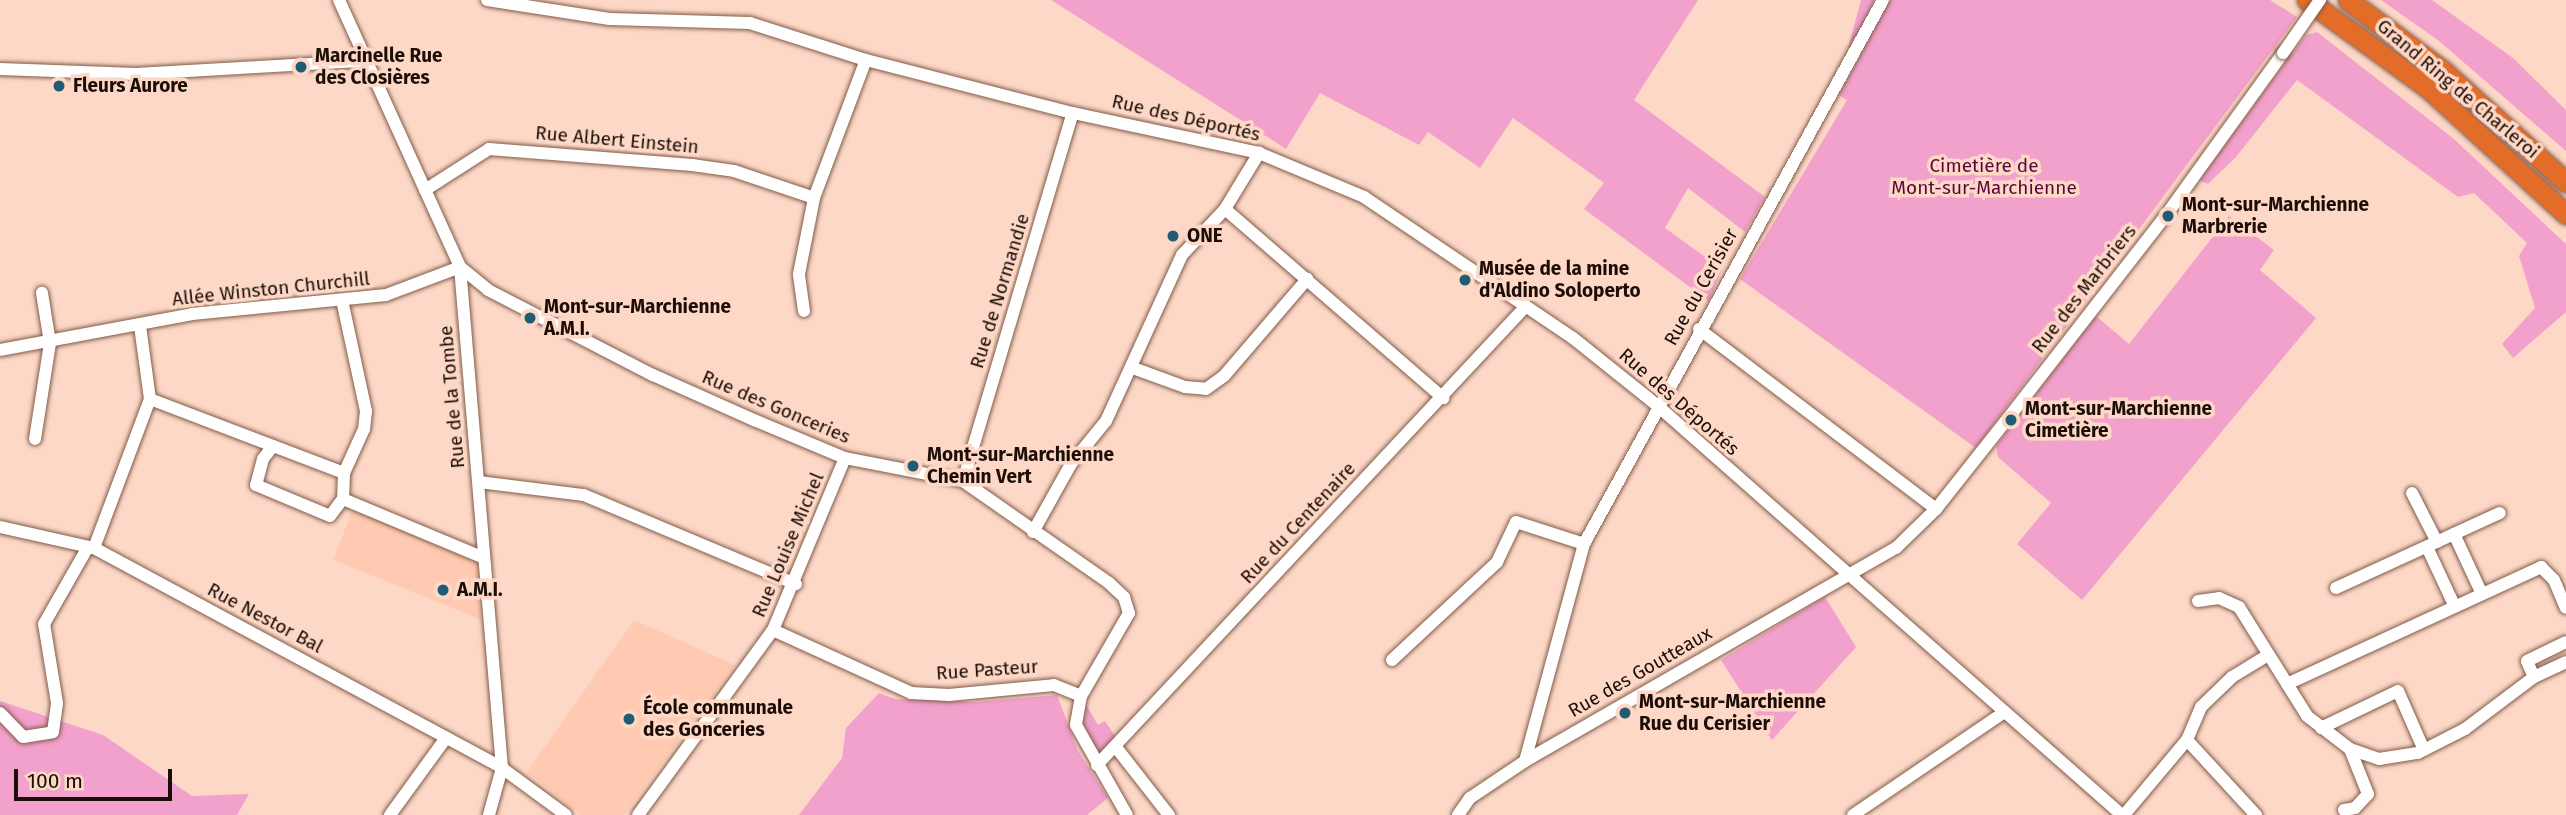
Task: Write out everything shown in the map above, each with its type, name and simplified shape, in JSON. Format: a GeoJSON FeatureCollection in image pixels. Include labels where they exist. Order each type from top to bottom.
{"type":"FeatureCollection","features":[{"type":"Feature","properties":{"kind":"highway","name":"Grand Ring de Charleroi"},"geometry":{"type":"LineString","coordinates":[[2307,0],[2428,88],[2566,214]]}},
{"type":"Feature","properties":{"kind":"highway","name":"Grand Ring de Charleroi"},"geometry":{"type":"LineString","coordinates":[[2348,0],[2442,70],[2566,182]]}},
{"type":"Feature","properties":{"kind":"street","name":"Rue de la Tombe"},"geometry":{"type":"LineString","coordinates":[[339,0],[364,61],[460,267],[502,768],[489,815]]}},
{"type":"Feature","properties":{"kind":"street","name":"Rue des Déportés"},"geometry":{"type":"LineString","coordinates":[[487,0],[610,19],[750,23],[866,60],[1073,113],[1259,153],[1364,197],[1526,306],[1659,407],[2003,713],[2123,815]]}},
{"type":"Feature","properties":{"kind":"street","name":"Rue du Cerisier"},"geometry":{"type":"LineString","coordinates":[[1525,761],[1584,544],[1699,329],[1883,0]]}},
{"type":"Feature","properties":{"kind":"street","name":"Rue des Marbriers"},"geometry":{"type":"LineString","coordinates":[[1851,575],[1896,548],[1936,509],[2164,218],[2320,0]]}},
{"type":"Feature","properties":{"kind":"street"},"geometry":{"type":"LineString","coordinates":[[804,311],[799,274],[814,198],[866,60]]}},
{"type":"Feature","properties":{"kind":"street"},"geometry":{"type":"LineString","coordinates":[[0,69],[136,74],[364,61]]}},
{"type":"Feature","properties":{"kind":"street","name":"Rue de Normandie"},"geometry":{"type":"LineString","coordinates":[[963,481],[1073,113]]}},
{"type":"Feature","properties":{"kind":"street","name":"Rue Albert Einstein"},"geometry":{"type":"LineString","coordinates":[[425,190],[489,149],[692,164],[734,171],[814,198]]}},
{"type":"Feature","properties":{"kind":"street"},"geometry":{"type":"LineString","coordinates":[[1033,532],[1071,464],[1106,421],[1133,368],[1182,255],[1225,209],[1259,153]]}},
{"type":"Feature","properties":{"kind":"street"},"geometry":{"type":"LineString","coordinates":[[1225,209],[1443,398]]}},
{"type":"Feature","properties":{"kind":"street","name":"Rue des Gonceries"},"geometry":{"type":"LineString","coordinates":[[460,267],[488,290],[653,375],[845,458],[963,481],[1124,597],[1129,613],[1081,696]]}},
{"type":"Feature","properties":{"kind":"street","name":"Allée Winston Churchill"},"geometry":{"type":"LineString","coordinates":[[0,350],[140,326],[192,314],[386,295],[460,267]]}},
{"type":"Feature","properties":{"kind":"street"},"geometry":{"type":"LineString","coordinates":[[1133,368],[1185,387],[1206,389],[1224,376],[1307,279]]}},
{"type":"Feature","properties":{"kind":"street"},"geometry":{"type":"LineString","coordinates":[[35,439],[50,342],[42,293]]}},
{"type":"Feature","properties":{"kind":"street"},"geometry":{"type":"LineString","coordinates":[[272,446],[256,485],[330,516],[343,499],[344,473],[364,429],[366,411],[342,300]]}},
{"type":"Feature","properties":{"kind":"street","name":"Rue du Centenaire"},"geometry":{"type":"LineString","coordinates":[[1097,765],[1443,398],[1526,306]]}},
{"type":"Feature","properties":{"kind":"street"},"geometry":{"type":"LineString","coordinates":[[0,713],[23,737],[52,732],[57,703],[44,624],[91,547],[150,399],[140,326]]}},
{"type":"Feature","properties":{"kind":"street"},"geometry":{"type":"LineString","coordinates":[[1699,329],[1936,509]]}},
{"type":"Feature","properties":{"kind":"street"},"geometry":{"type":"LineString","coordinates":[[150,399],[344,473]]}},
{"type":"Feature","properties":{"kind":"street","name":"Rue Louise Michel"},"geometry":{"type":"LineString","coordinates":[[638,815],[774,630],[796,584],[845,458]]}},
{"type":"Feature","properties":{"kind":"street"},"geometry":{"type":"LineString","coordinates":[[479,482],[584,495],[796,584]]}},
{"type":"Feature","properties":{"kind":"street"},"geometry":{"type":"LineString","coordinates":[[2412,493],[2454,605]]}},
{"type":"Feature","properties":{"kind":"street"},"geometry":{"type":"LineString","coordinates":[[343,499],[484,558]]}},
{"type":"Feature","properties":{"kind":"street"},"geometry":{"type":"LineString","coordinates":[[2336,588],[2500,513]]}},
{"type":"Feature","properties":{"kind":"street"},"geometry":{"type":"LineString","coordinates":[[1392,660],[1497,562],[1516,522],[1584,544]]}},
{"type":"Feature","properties":{"kind":"street","name":"Rue Nestor Bal"},"geometry":{"type":"LineString","coordinates":[[0,527],[91,547],[502,768]]}},
{"type":"Feature","properties":{"kind":"street"},"geometry":{"type":"LineString","coordinates":[[2454,534],[2482,593]]}},
{"type":"Feature","properties":{"kind":"street"},"geometry":{"type":"LineString","coordinates":[[2287,684],[2541,567],[2566,589]]}},
{"type":"Feature","properties":{"kind":"street","name":"Rue des Goutteaux"},"geometry":{"type":"LineString","coordinates":[[1458,815],[1470,798],[1525,761],[1851,575]]}},
{"type":"Feature","properties":{"kind":"street"},"geometry":{"type":"LineString","coordinates":[[2554,580],[2566,608]]}},
{"type":"Feature","properties":{"kind":"street"},"geometry":{"type":"LineString","coordinates":[[2198,601],[2219,598],[2239,607],[2307,716],[2350,749],[2379,759],[2400,759],[2465,729],[2534,677],[2566,662]]}},
{"type":"Feature","properties":{"kind":"street","name":"Rue Pasteur"},"geometry":{"type":"LineString","coordinates":[[774,630],[911,692],[949,695],[1054,685],[1081,696]]}},
{"type":"Feature","properties":{"kind":"street"},"geometry":{"type":"LineString","coordinates":[[2534,677],[2527,662],[2566,642]]}},
{"type":"Feature","properties":{"kind":"street"},"geometry":{"type":"LineString","coordinates":[[2123,815],[2187,740],[2201,707],[2232,677],[2268,655]]}},
{"type":"Feature","properties":{"kind":"street"},"geometry":{"type":"LineString","coordinates":[[2321,729],[2398,691],[2424,750]]}},
{"type":"Feature","properties":{"kind":"street"},"geometry":{"type":"LineString","coordinates":[[1081,696],[1076,725],[1128,815]]}},
{"type":"Feature","properties":{"kind":"street"},"geometry":{"type":"LineString","coordinates":[[1863,812],[2003,713]]}},
{"type":"Feature","properties":{"kind":"street"},"geometry":{"type":"LineString","coordinates":[[390,815],[446,738]]}},
{"type":"Feature","properties":{"kind":"street"},"geometry":{"type":"LineString","coordinates":[[2187,740],[2256,815]]}},
{"type":"Feature","properties":{"kind":"street"},"geometry":{"type":"LineString","coordinates":[[1115,746],[1169,815]]}},
{"type":"Feature","properties":{"kind":"street"},"geometry":{"type":"LineString","coordinates":[[2344,810],[2355,808],[2368,794],[2350,749]]}},
{"type":"Feature","properties":{"kind":"street"},"geometry":{"type":"LineString","coordinates":[[502,768],[566,815]]}},
{"type":"Feature","properties":{"kind":"shaded area","name":"A.M.I."},"geometry":{"type":"Polygon","coordinates":[[[355,504],[477,560],[480,619],[333,560],[355,504]]]}},
{"type":"Feature","properties":{"kind":"shaded area","name":"École communale des Gonceries"},"geometry":{"type":"Polygon","coordinates":[[[634,620],[735,665],[624,815],[581,815],[527,772],[634,620]]]}},
{"type":"Feature","properties":{"kind":"green space"},"geometry":{"type":"Polygon","coordinates":[[[1051,0],[1698,0],[1634,100],[1765,197],[1745,232],[1688,188],[1665,228],[1722,269],[1709,301],[1584,209],[1604,183],[1513,118],[1480,168],[1428,132],[1419,145],[1320,93],[1286,149],[1051,0]]]}},
{"type":"Feature","properties":{"kind":"green space"},"geometry":{"type":"Polygon","coordinates":[[[1861,0],[1874,0],[1861,32],[1848,48],[1861,0]]]}},
{"type":"Feature","properties":{"kind":"green space","name":"Cimetière de Mont-sur-Marchienne"},"geometry":{"type":"Polygon","coordinates":[[[1890,0],[2270,0],[2297,17],[1976,448],[1740,279],[1847,100],[1839,95],[1890,0]]]}},
{"type":"Feature","properties":{"kind":"green space"},"geometry":{"type":"Polygon","coordinates":[[[2381,0],[2432,0],[2513,58],[2566,110],[2566,151],[2439,41],[2381,0]]]}},
{"type":"Feature","properties":{"kind":"green space"},"geometry":{"type":"Polygon","coordinates":[[[2317,32],[2454,139],[2566,244],[2566,312],[2513,358],[2502,344],[2535,308],[2519,256],[2527,243],[2474,193],[2458,197],[2297,80],[2236,157],[2208,184],[2198,180],[2306,35],[2317,32]]]}},
{"type":"Feature","properties":{"kind":"green space"},"geometry":{"type":"Polygon","coordinates":[[[2229,216],[2274,250],[2260,270],[2316,318],[2082,600],[2017,544],[2051,503],[1998,457],[1996,446],[2096,316],[2129,344],[2229,216]]]}},
{"type":"Feature","properties":{"kind":"green space"},"geometry":{"type":"Polygon","coordinates":[[[1825,597],[1856,647],[1772,740],[1721,660],[1825,597]]]}},
{"type":"Feature","properties":{"kind":"green space"},"geometry":{"type":"Polygon","coordinates":[[[879,693],[895,699],[976,702],[1057,695],[1078,751],[1108,798],[1087,815],[799,815],[842,758],[846,728],[879,693]]]}},
{"type":"Feature","properties":{"kind":"green space"},"geometry":{"type":"Polygon","coordinates":[[[0,701],[103,735],[192,796],[249,794],[237,815],[0,815],[0,701]]]}},
{"type":"Feature","properties":{"kind":"green space"},"geometry":{"type":"Polygon","coordinates":[[[1085,703],[1098,725],[1105,721],[1117,739],[1098,757],[1080,717],[1085,703]]]}},
{"type":"Feature","properties":{"kind":"place","name":"Marcinelle Rue des Closières"},"geometry":{"type":"Point","coordinates":[301,67]}},
{"type":"Feature","properties":{"kind":"place","name":"Fleurs Aurore"},"geometry":{"type":"Point","coordinates":[59,86]}},
{"type":"Feature","properties":{"kind":"place","name":"Mont-sur-Marchienne Marbrerie"},"geometry":{"type":"Point","coordinates":[2168,216]}},
{"type":"Feature","properties":{"kind":"place","name":"ONE"},"geometry":{"type":"Point","coordinates":[1173,236]}},
{"type":"Feature","properties":{"kind":"place","name":"Musée de la mine d'Aldino Soloperto"},"geometry":{"type":"Point","coordinates":[1465,280]}},
{"type":"Feature","properties":{"kind":"place","name":"Mont-sur-Marchienne A.M.I."},"geometry":{"type":"Point","coordinates":[530,318]}},
{"type":"Feature","properties":{"kind":"place","name":"Mont-sur-Marchienne Cimetière"},"geometry":{"type":"Point","coordinates":[2011,420]}},
{"type":"Feature","properties":{"kind":"place","name":"Mont-sur-Marchienne Chemin Vert"},"geometry":{"type":"Point","coordinates":[913,466]}},
{"type":"Feature","properties":{"kind":"place","name":"A.M.I."},"geometry":{"type":"Point","coordinates":[443,590]}},
{"type":"Feature","properties":{"kind":"place","name":"Mont-sur-Marchienne Rue du Cerisier"},"geometry":{"type":"Point","coordinates":[1625,713]}},
{"type":"Feature","properties":{"kind":"place","name":"École communale des Gonceries"},"geometry":{"type":"Point","coordinates":[629,719]}}]}
